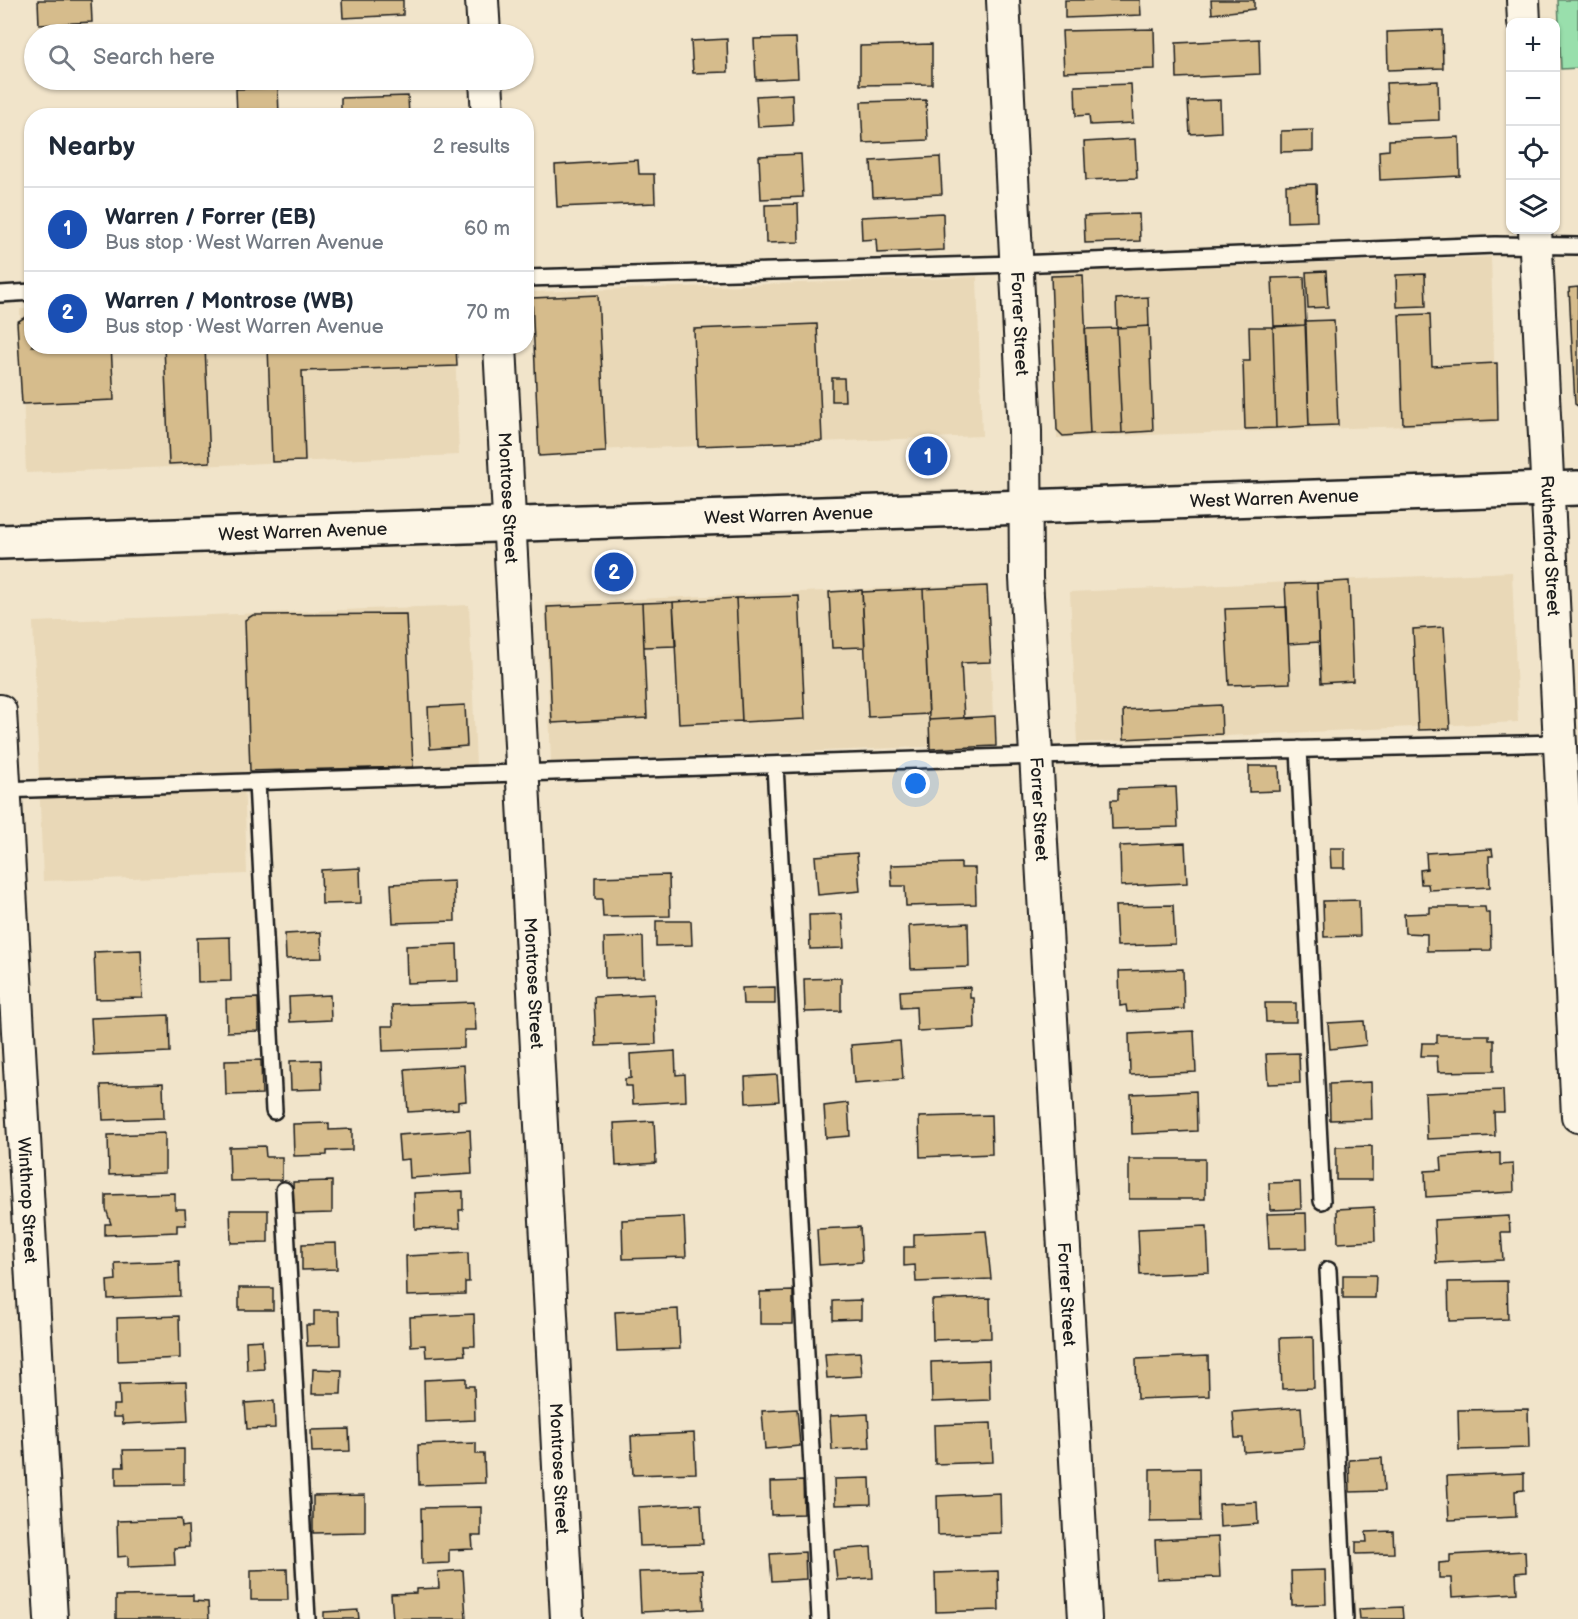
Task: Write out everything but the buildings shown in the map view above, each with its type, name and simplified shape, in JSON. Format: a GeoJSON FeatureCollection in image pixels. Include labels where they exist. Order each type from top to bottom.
{"type":"FeatureCollection","features":[{"type":"Feature","properties":{"kind":"main road","name":"West Warren Avenue"},"geometry":{"type":"LineString","coordinates":[[0,542],[1563,488]]}},
{"type":"Feature","properties":{"kind":"street"},"geometry":{"type":"LineString","coordinates":[[482,0],[483,24]]}},
{"type":"Feature","properties":{"kind":"street","name":"Forrer Street"},"geometry":{"type":"LineString","coordinates":[[1003,0],[1025,431],[1024,508],[1085,1619]]}},
{"type":"Feature","properties":{"kind":"street"},"geometry":{"type":"LineString","coordinates":[[1523,0],[1524,18]]}},
{"type":"Feature","properties":{"kind":"street"},"geometry":{"type":"LineString","coordinates":[[487,90],[488,108]]}},
{"type":"Feature","properties":{"kind":"street","name":"Rutherford Street"},"geometry":{"type":"LineString","coordinates":[[1535,238],[1563,488],[1568,712],[1559,743],[1578,1116]]}},
{"type":"Feature","properties":{"kind":"street","name":"Montrose Street"},"geometry":{"type":"LineString","coordinates":[[500,354],[567,1619]]}},
{"type":"Feature","properties":{"kind":"street","name":"Winthrop Street"},"geometry":{"type":"LineString","coordinates":[[0,711],[51,1619]]}},
{"type":"Feature","properties":{"kind":"lane"},"geometry":{"type":"LineString","coordinates":[[534,278],[1016,264],[1495,245],[1535,238],[1578,246]]}},
{"type":"Feature","properties":{"kind":"lane"},"geometry":{"type":"LineString","coordinates":[[0,294],[24,292]]}},
{"type":"Feature","properties":{"kind":"lane"},"geometry":{"type":"LineString","coordinates":[[3,790],[1299,749],[1559,743]]}},
{"type":"Feature","properties":{"kind":"lane"},"geometry":{"type":"LineString","coordinates":[[1299,749],[1322,1202]]}},
{"type":"Feature","properties":{"kind":"lane"},"geometry":{"type":"LineString","coordinates":[[775,765],[820,1619]]}},
{"type":"Feature","properties":{"kind":"lane"},"geometry":{"type":"LineString","coordinates":[[257,782],[274,1111]]}},
{"type":"Feature","properties":{"kind":"lane"},"geometry":{"type":"LineString","coordinates":[[284,1190],[307,1619]]}},
{"type":"Feature","properties":{"kind":"lane"},"geometry":{"type":"LineString","coordinates":[[1328,1270],[1344,1619]]}},
{"type":"Feature","properties":{"kind":"shaded area"},"geometry":{"type":"Polygon","coordinates":[[[1491,257],[1496,423],[1057,438],[1052,272],[1491,257]]]}},
{"type":"Feature","properties":{"kind":"shaded area"},"geometry":{"type":"Polygon","coordinates":[[[977,277],[982,436],[539,452],[534,292],[977,277]]]}},
{"type":"Feature","properties":{"kind":"shaded area"},"geometry":{"type":"Polygon","coordinates":[[[20,309],[24,309],[24,354],[455,354],[459,455],[26,473],[20,309]]]}},
{"type":"Feature","properties":{"kind":"shaded area"},"geometry":{"type":"Polygon","coordinates":[[[1512,572],[1518,722],[1077,743],[1070,592],[1512,572]]]}},
{"type":"Feature","properties":{"kind":"shaded area"},"geometry":{"type":"Polygon","coordinates":[[[988,584],[994,744],[551,762],[545,603],[988,584]]]}},
{"type":"Feature","properties":{"kind":"shaded area"},"geometry":{"type":"Polygon","coordinates":[[[469,605],[476,765],[244,774],[247,874],[43,881],[33,622],[469,605]]]}},
{"type":"Feature","properties":{"kind":"green space"},"geometry":{"type":"Polygon","coordinates":[[[1558,0],[1578,0],[1578,68],[1561,69],[1558,0]]]}},
{"type":"Feature","properties":{"kind":"place","name":"Warren / Forrer (EB)"},"geometry":{"type":"Point","coordinates":[928,456]}},
{"type":"Feature","properties":{"kind":"place","name":"Warren / Montrose (WB)"},"geometry":{"type":"Point","coordinates":[614,572]}}]}
